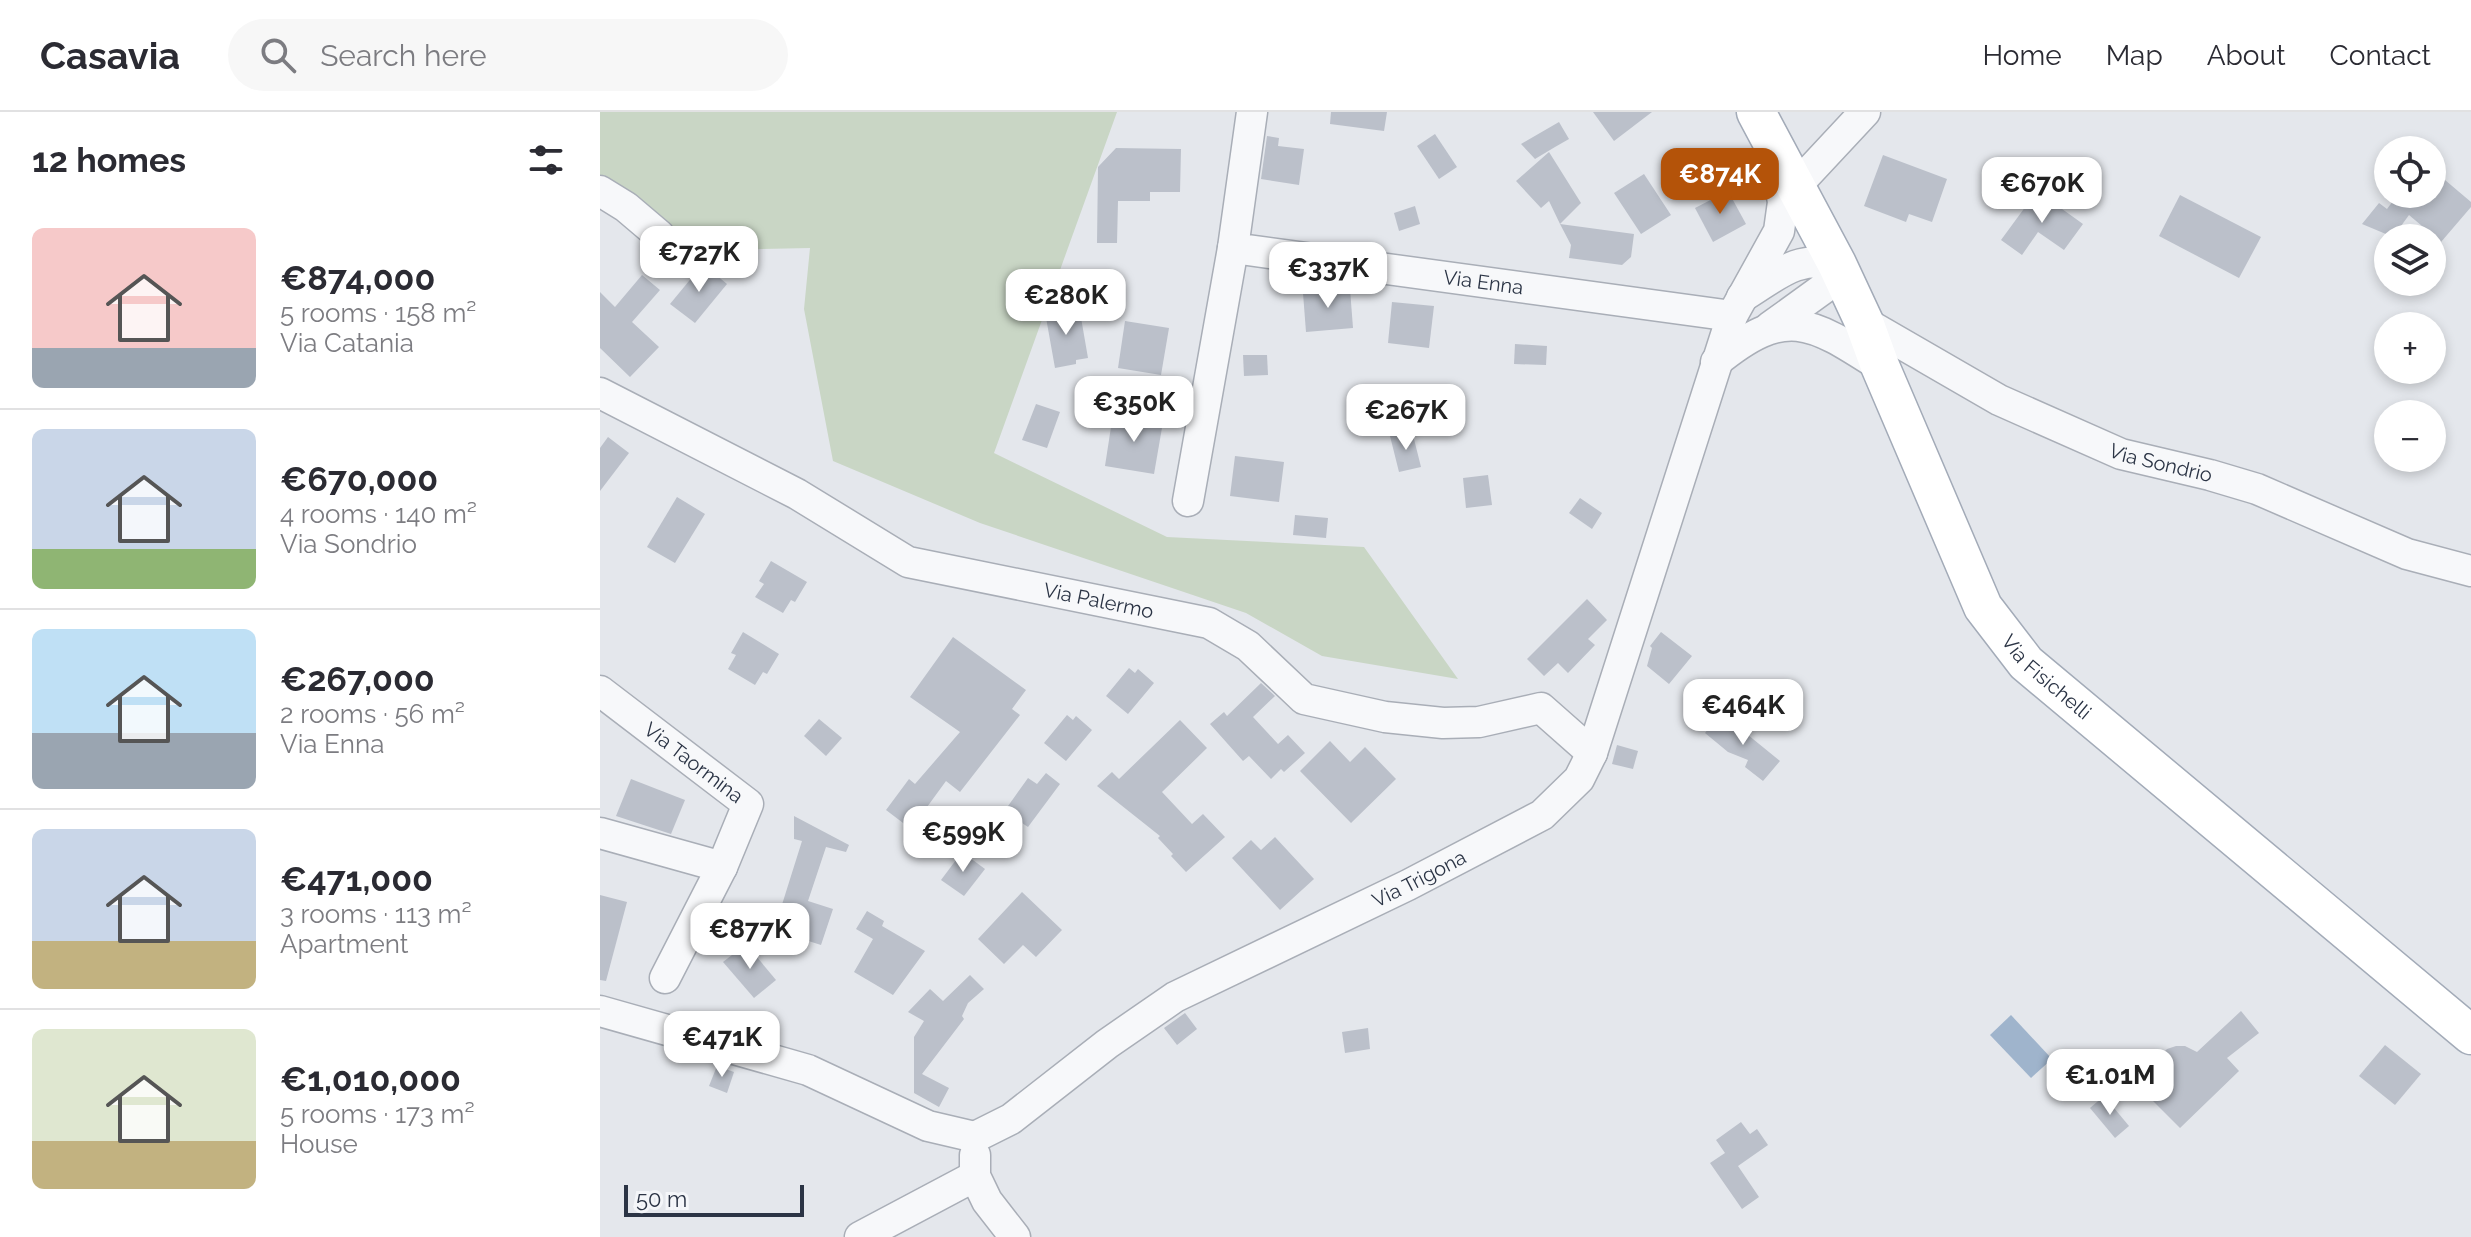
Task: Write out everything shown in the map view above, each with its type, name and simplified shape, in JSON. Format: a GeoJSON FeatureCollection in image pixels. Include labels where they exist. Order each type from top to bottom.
{"type":"FeatureCollection","features":[{"type":"Feature","properties":{"kind":"main road","name":"Via Fisichelli"},"geometry":{"type":"LineString","coordinates":[[1763,125],[1837,264],[1864,322],[1983,607],[2026,663],[2471,1035]]}},
{"type":"Feature","properties":{"kind":"street"},"geometry":{"type":"LineString","coordinates":[[1188,501],[1233,248],[1252,112]]}},
{"type":"Feature","properties":{"kind":"street"},"geometry":{"type":"LineString","coordinates":[[1795,187],[1865,112]]}},
{"type":"Feature","properties":{"kind":"street","name":"Via Trigona"},"geometry":{"type":"LineString","coordinates":[[975,1137],[1011,1119],[1107,1044],[1175,997],[1408,885],[1542,815],[1579,779],[1592,753],[1736,307],[1779,231],[1783,202],[1763,125]]}},
{"type":"Feature","properties":{"kind":"street"},"geometry":{"type":"LineString","coordinates":[[600,191],[626,207],[659,235]]}},
{"type":"Feature","properties":{"kind":"street","name":"Via Enna"},"geometry":{"type":"LineString","coordinates":[[1233,248],[1736,307]]}},
{"type":"Feature","properties":{"kind":"street"},"geometry":{"type":"LineString","coordinates":[[1716,362],[1743,340],[1770,327],[1824,288],[1837,264],[1816,260],[1796,264],[1736,307]]}},
{"type":"Feature","properties":{"kind":"street","name":"Via Sondrio"},"geometry":{"type":"LineString","coordinates":[[1864,322],[1999,400],[2121,454],[2257,489],[2407,554],[2471,571]]}},
{"type":"Feature","properties":{"kind":"street"},"geometry":{"type":"LineString","coordinates":[[1770,327],[1801,325],[1829,335],[1880,366]]}},
{"type":"Feature","properties":{"kind":"street","name":"Via Palermo"},"geometry":{"type":"LineString","coordinates":[[600,393],[797,494],[908,562],[1209,623],[1248,646],[1304,699],[1317,702],[1385,717],[1443,723],[1479,722],[1541,708],[1592,753]]}},
{"type":"Feature","properties":{"kind":"street","name":"Via Taormina"},"geometry":{"type":"LineString","coordinates":[[600,691],[748,804],[722,867],[665,978]]}},
{"type":"Feature","properties":{"kind":"street"},"geometry":{"type":"LineString","coordinates":[[600,833],[722,867]]}},
{"type":"Feature","properties":{"kind":"street"},"geometry":{"type":"LineString","coordinates":[[600,1011],[808,1070],[928,1126],[975,1137],[975,1176],[987,1201],[1015,1237]]}},
{"type":"Feature","properties":{"kind":"street"},"geometry":{"type":"LineString","coordinates":[[860,1237],[975,1176]]}},
{"type":"Feature","properties":{"kind":"green space"},"geometry":{"type":"Polygon","coordinates":[[[600,112],[1117,112],[994,453],[1167,537],[1364,547],[1458,679],[1322,656],[1246,613],[980,523],[833,461],[804,309],[810,248],[719,250],[677,238],[631,200],[600,182],[600,112]]]}},
{"type":"Feature","properties":{"kind":"water"},"geometry":{"type":"Polygon","coordinates":[[[2011,1015],[2052,1059],[2031,1078],[1990,1035],[2011,1015]]]}},
{"type":"Feature","properties":{"kind":"building"},"geometry":{"type":"Polygon","coordinates":[[[1331,112],[1387,112],[1384,131],[1330,124],[1331,112]]]}},
{"type":"Feature","properties":{"kind":"building"},"geometry":{"type":"Polygon","coordinates":[[[1593,112],[1652,112],[1614,141],[1593,112]]]}},
{"type":"Feature","properties":{"kind":"building"},"geometry":{"type":"Polygon","coordinates":[[[1559,122],[1569,139],[1535,159],[1521,144],[1559,122]]]}},
{"type":"Feature","properties":{"kind":"building"},"geometry":{"type":"Polygon","coordinates":[[[1435,134],[1457,167],[1439,179],[1417,146],[1435,134]]]}},
{"type":"Feature","properties":{"kind":"building"},"geometry":{"type":"Polygon","coordinates":[[[1267,136],[1279,138],[1278,146],[1304,149],[1299,185],[1261,179],[1267,136]]]}},
{"type":"Feature","properties":{"kind":"building"},"geometry":{"type":"Polygon","coordinates":[[[1116,148],[1181,149],[1180,192],[1150,192],[1150,201],[1118,201],[1117,243],[1097,243],[1098,167],[1116,148]]]}},
{"type":"Feature","properties":{"kind":"building"},"geometry":{"type":"Polygon","coordinates":[[[1549,152],[1581,203],[1560,224],[1549,201],[1541,208],[1516,181],[1549,152]]]}},
{"type":"Feature","properties":{"kind":"building"},"geometry":{"type":"Polygon","coordinates":[[[1883,155],[1947,179],[1932,222],[1909,214],[1906,222],[1864,206],[1883,155]]]}},
{"type":"Feature","properties":{"kind":"building"},"geometry":{"type":"Polygon","coordinates":[[[1644,174],[1671,215],[1641,234],[1614,193],[1644,174]]]}},
{"type":"Feature","properties":{"kind":"building"},"geometry":{"type":"Polygon","coordinates":[[[2446,181],[2471,202],[2471,207],[2446,236],[2446,224],[2420,224],[2409,215],[2402,224],[2374,224],[2374,229],[2362,224],[2375,208],[2446,208],[2446,181]]]}},
{"type":"Feature","properties":{"kind":"building"},"geometry":{"type":"Polygon","coordinates":[[[1728,191],[1746,224],[1713,242],[1695,208],[1728,191]]]}},
{"type":"Feature","properties":{"kind":"building"},"geometry":{"type":"Polygon","coordinates":[[[2037,191],[2083,224],[2064,250],[2038,232],[2022,255],[2001,240],[2037,191]]]}},
{"type":"Feature","properties":{"kind":"building"},"geometry":{"type":"Polygon","coordinates":[[[2180,195],[2261,237],[2239,278],[2159,236],[2180,195]]]}},
{"type":"Feature","properties":{"kind":"building"},"geometry":{"type":"Polygon","coordinates":[[[1415,206],[1420,224],[1399,231],[1394,213],[1415,206]]]}},
{"type":"Feature","properties":{"kind":"building"},"geometry":{"type":"Polygon","coordinates":[[[1560,224],[1634,234],[1631,257],[1622,265],[1569,258],[1571,245],[1560,224]]]}},
{"type":"Feature","properties":{"kind":"building"},"geometry":{"type":"Polygon","coordinates":[[[703,264],[727,284],[695,323],[670,304],[703,264]]]}},
{"type":"Feature","properties":{"kind":"building"},"geometry":{"type":"Polygon","coordinates":[[[642,275],[660,290],[632,322],[659,347],[630,377],[600,348],[600,292],[615,307],[642,275]]]}},
{"type":"Feature","properties":{"kind":"building"},"geometry":{"type":"Polygon","coordinates":[[[1350,289],[1353,328],[1306,332],[1303,293],[1350,289]]]}},
{"type":"Feature","properties":{"kind":"building"},"geometry":{"type":"Polygon","coordinates":[[[1392,302],[1434,306],[1429,348],[1388,343],[1392,302]]]}},
{"type":"Feature","properties":{"kind":"building"},"geometry":{"type":"Polygon","coordinates":[[[1067,309],[1068,314],[1080,312],[1088,358],[1055,368],[1045,312],[1067,309]]]}},
{"type":"Feature","properties":{"kind":"building"},"geometry":{"type":"Polygon","coordinates":[[[1125,321],[1169,328],[1161,375],[1118,368],[1125,321]]]}},
{"type":"Feature","properties":{"kind":"building"},"geometry":{"type":"Polygon","coordinates":[[[1515,344],[1547,346],[1546,365],[1514,364],[1515,344]]]}},
{"type":"Feature","properties":{"kind":"building"},"geometry":{"type":"Polygon","coordinates":[[[1243,355],[1267,355],[1268,375],[1244,376],[1243,355]]]}},
{"type":"Feature","properties":{"kind":"building"},"geometry":{"type":"Polygon","coordinates":[[[1036,404],[1060,412],[1047,448],[1022,440],[1036,404]]]}},
{"type":"Feature","properties":{"kind":"building"},"geometry":{"type":"Polygon","coordinates":[[[1113,414],[1163,422],[1154,474],[1105,466],[1113,414]]]}},
{"type":"Feature","properties":{"kind":"building"},"geometry":{"type":"Polygon","coordinates":[[[1412,431],[1421,467],[1399,472],[1390,436],[1412,431]]]}},
{"type":"Feature","properties":{"kind":"building"},"geometry":{"type":"Polygon","coordinates":[[[608,437],[629,453],[600,491],[600,448],[608,437]]]}},
{"type":"Feature","properties":{"kind":"building"},"geometry":{"type":"Polygon","coordinates":[[[1235,456],[1284,462],[1279,502],[1230,496],[1235,456]]]}},
{"type":"Feature","properties":{"kind":"building"},"geometry":{"type":"Polygon","coordinates":[[[1488,475],[1492,505],[1466,508],[1463,478],[1488,475]]]}},
{"type":"Feature","properties":{"kind":"building"},"geometry":{"type":"Polygon","coordinates":[[[677,497],[705,514],[675,563],[647,547],[677,497]]]}},
{"type":"Feature","properties":{"kind":"building"},"geometry":{"type":"Polygon","coordinates":[[[1580,498],[1602,513],[1592,529],[1569,513],[1580,498]]]}},
{"type":"Feature","properties":{"kind":"building"},"geometry":{"type":"Polygon","coordinates":[[[1295,515],[1328,518],[1326,538],[1293,535],[1295,515]]]}},
{"type":"Feature","properties":{"kind":"building"},"geometry":{"type":"Polygon","coordinates":[[[771,561],[807,582],[795,602],[791,600],[783,613],[755,597],[764,584],[759,581],[771,561]]]}},
{"type":"Feature","properties":{"kind":"building"},"geometry":{"type":"Polygon","coordinates":[[[1587,599],[1607,620],[1588,639],[1595,645],[1568,673],[1558,663],[1544,676],[1527,659],[1587,599]]]}},
{"type":"Feature","properties":{"kind":"building"},"geometry":{"type":"Polygon","coordinates":[[[743,632],[779,654],[767,674],[763,672],[755,685],[728,669],[736,655],[731,653],[743,632]]]}},
{"type":"Feature","properties":{"kind":"building"},"geometry":{"type":"Polygon","coordinates":[[[1661,632],[1692,656],[1669,684],[1647,666],[1650,646],[1661,632]]]}},
{"type":"Feature","properties":{"kind":"building"},"geometry":{"type":"Polygon","coordinates":[[[953,637],[1026,690],[1012,709],[1020,715],[960,792],[946,781],[911,829],[886,810],[909,779],[915,784],[960,732],[910,697],[953,637]]]}},
{"type":"Feature","properties":{"kind":"building"},"geometry":{"type":"Polygon","coordinates":[[[1129,668],[1135,673],[1138,669],[1154,683],[1128,714],[1106,696],[1129,668]]]}},
{"type":"Feature","properties":{"kind":"building"},"geometry":{"type":"Polygon","coordinates":[[[1261,683],[1275,696],[1253,717],[1278,744],[1288,735],[1305,753],[1271,779],[1249,756],[1243,761],[1210,724],[1224,712],[1227,716],[1261,683]]]}},
{"type":"Feature","properties":{"kind":"building"},"geometry":{"type":"Polygon","coordinates":[[[1721,713],[1780,761],[1763,781],[1745,767],[1748,760],[1728,752],[1705,733],[1721,713]]]}},
{"type":"Feature","properties":{"kind":"building"},"geometry":{"type":"Polygon","coordinates":[[[1067,715],[1073,720],[1076,716],[1092,730],[1066,761],[1044,743],[1067,715]]]}},
{"type":"Feature","properties":{"kind":"building"},"geometry":{"type":"Polygon","coordinates":[[[819,719],[842,738],[826,756],[804,736],[819,719]]]}},
{"type":"Feature","properties":{"kind":"building"},"geometry":{"type":"Polygon","coordinates":[[[1180,720],[1207,748],[1162,792],[1192,824],[1203,814],[1225,837],[1186,872],[1158,838],[1160,836],[1097,786],[1112,772],[1119,779],[1180,720]]]}},
{"type":"Feature","properties":{"kind":"building"},"geometry":{"type":"Polygon","coordinates":[[[1330,741],[1350,762],[1365,747],[1396,779],[1351,823],[1300,771],[1330,741]]]}},
{"type":"Feature","properties":{"kind":"building"},"geometry":{"type":"Polygon","coordinates":[[[1617,745],[1638,751],[1633,769],[1612,764],[1617,745]]]}},
{"type":"Feature","properties":{"kind":"building"},"geometry":{"type":"Polygon","coordinates":[[[1046,773],[1060,784],[1028,827],[1013,817],[1017,812],[1008,806],[1028,778],[1037,784],[1046,773]]]}},
{"type":"Feature","properties":{"kind":"building"},"geometry":{"type":"Polygon","coordinates":[[[631,779],[685,800],[671,834],[616,816],[631,779]]]}},
{"type":"Feature","properties":{"kind":"building"},"geometry":{"type":"Polygon","coordinates":[[[794,816],[849,845],[846,852],[826,847],[808,901],[833,909],[821,945],[774,930],[802,841],[794,839],[794,816]]]}},
{"type":"Feature","properties":{"kind":"building"},"geometry":{"type":"Polygon","coordinates":[[[1275,837],[1314,879],[1280,910],[1232,858],[1251,840],[1261,850],[1275,837]]]}},
{"type":"Feature","properties":{"kind":"building"},"geometry":{"type":"Polygon","coordinates":[[[962,852],[985,869],[964,896],[941,880],[962,852]]]}},
{"type":"Feature","properties":{"kind":"building"},"geometry":{"type":"Polygon","coordinates":[[[1022,892],[1062,930],[1036,957],[1023,945],[1004,964],[978,939],[1022,892]]]}},
{"type":"Feature","properties":{"kind":"building"},"geometry":{"type":"Polygon","coordinates":[[[600,895],[627,902],[606,981],[600,980],[600,895]]]}},
{"type":"Feature","properties":{"kind":"building"},"geometry":{"type":"Polygon","coordinates":[[[867,911],[884,921],[882,926],[925,951],[893,995],[854,972],[873,939],[856,929],[867,911]]]}},
{"type":"Feature","properties":{"kind":"building"},"geometry":{"type":"Polygon","coordinates":[[[746,944],[776,980],[754,998],[723,962],[746,944]]]}},
{"type":"Feature","properties":{"kind":"building"},"geometry":{"type":"Polygon","coordinates":[[[970,975],[984,989],[968,1003],[962,1016],[964,1019],[922,1074],[949,1088],[939,1107],[914,1093],[914,1037],[924,1021],[908,1012],[930,989],[943,1001],[970,975]]]}},
{"type":"Feature","properties":{"kind":"building"},"geometry":{"type":"Polygon","coordinates":[[[2241,1011],[2259,1033],[2227,1058],[2239,1071],[2180,1128],[2150,1098],[2160,1088],[2156,1064],[2160,1056],[2176,1046],[2185,1046],[2197,1052],[2241,1011]]]}},
{"type":"Feature","properties":{"kind":"building"},"geometry":{"type":"Polygon","coordinates":[[[1185,1013],[1197,1029],[1177,1045],[1164,1028],[1185,1013]]]}},
{"type":"Feature","properties":{"kind":"building"},"geometry":{"type":"Polygon","coordinates":[[[1368,1028],[1370,1049],[1345,1053],[1342,1032],[1368,1028]]]}},
{"type":"Feature","properties":{"kind":"building"},"geometry":{"type":"Polygon","coordinates":[[[2385,1045],[2421,1074],[2395,1105],[2359,1076],[2385,1045]]]}},
{"type":"Feature","properties":{"kind":"building"},"geometry":{"type":"Polygon","coordinates":[[[717,1066],[734,1072],[727,1093],[709,1086],[717,1066]]]}},
{"type":"Feature","properties":{"kind":"building"},"geometry":{"type":"Polygon","coordinates":[[[2104,1096],[2129,1126],[2115,1138],[2090,1108],[2104,1096]]]}},
{"type":"Feature","properties":{"kind":"building"},"geometry":{"type":"Polygon","coordinates":[[[1741,1122],[1750,1134],[1757,1129],[1768,1145],[1738,1166],[1759,1197],[1742,1209],[1710,1163],[1725,1153],[1716,1140],[1741,1122]]]}}]}
